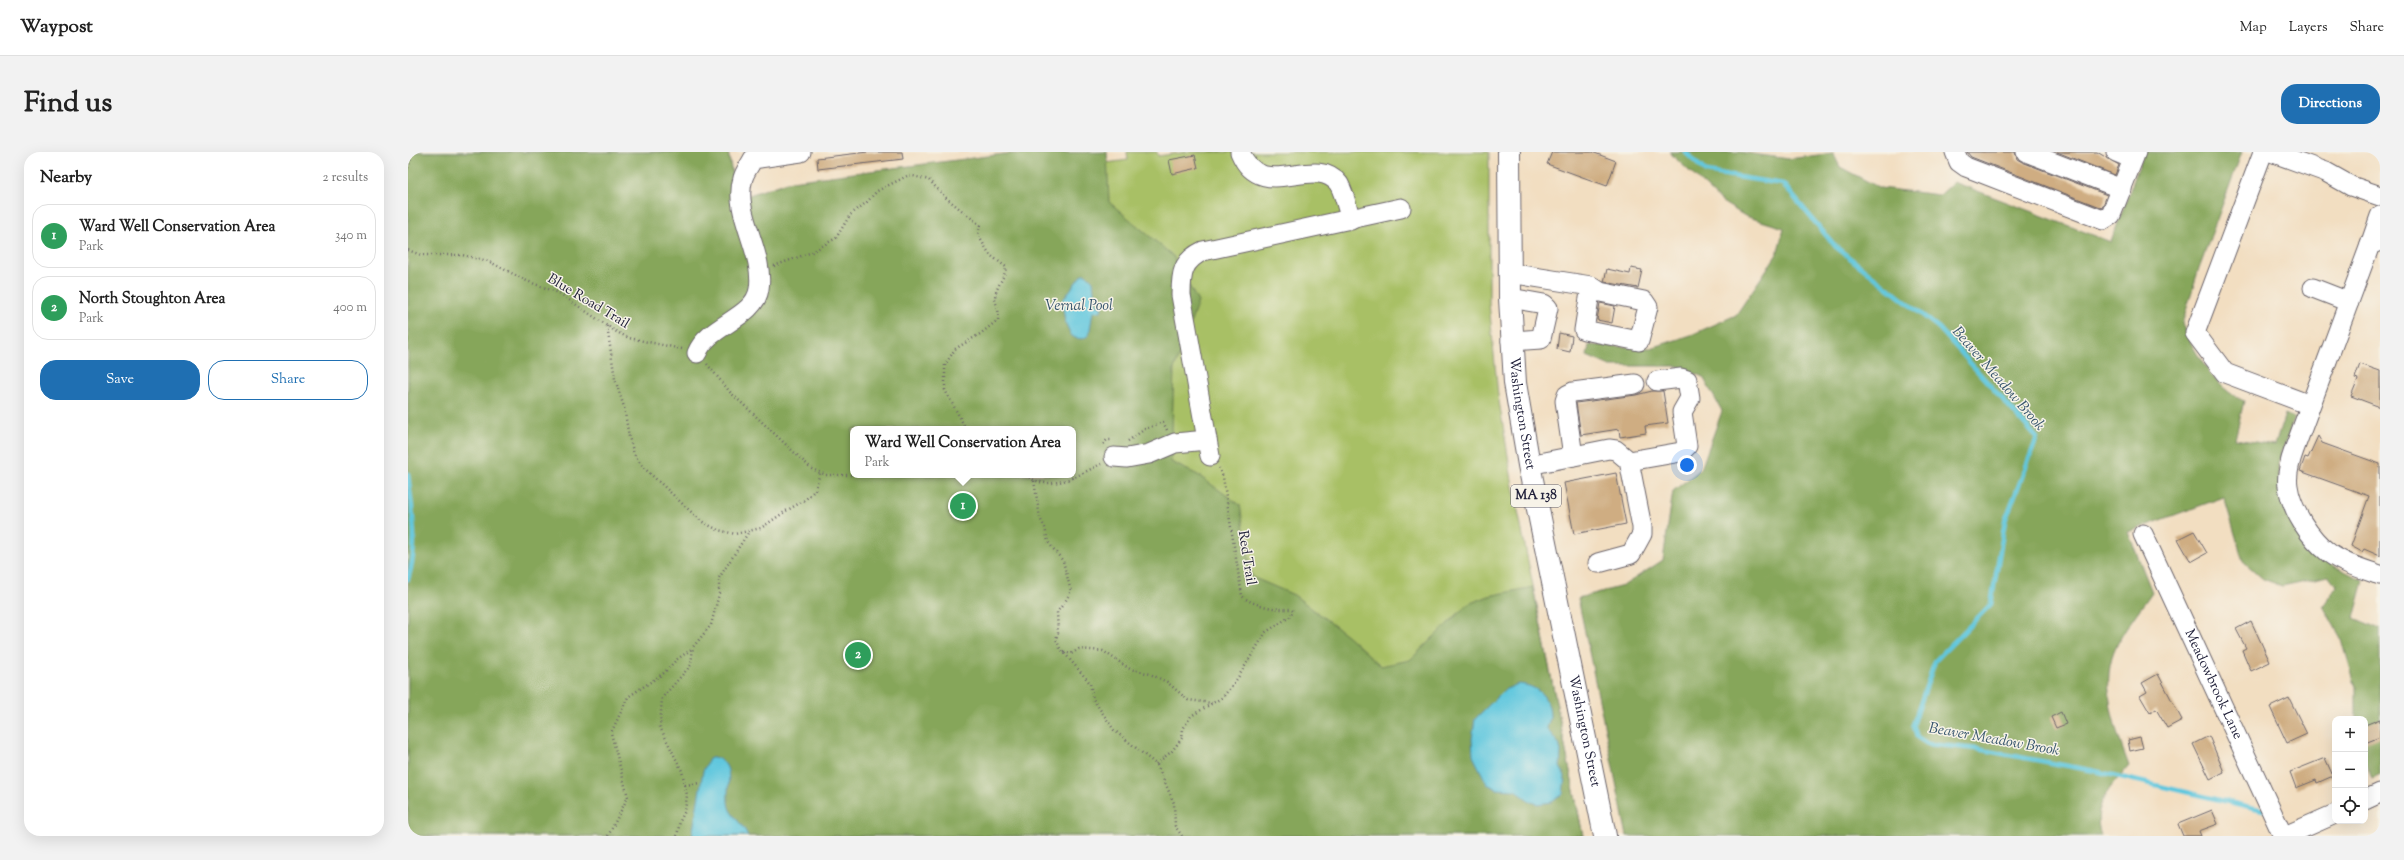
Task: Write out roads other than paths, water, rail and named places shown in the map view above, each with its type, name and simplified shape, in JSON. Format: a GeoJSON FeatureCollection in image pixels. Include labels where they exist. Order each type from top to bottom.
{"type":"FeatureCollection","features":[{"type":"Feature","properties":{"kind":"main road","name":"Washington Street"},"geometry":{"type":"LineString","coordinates":[[1509,152],[1509,274],[1511,341],[1515,383],[1529,465],[1605,836]]}},
{"type":"Feature","properties":{"kind":"street"},"geometry":{"type":"LineString","coordinates":[[697,353],[714,332],[749,308],[755,300],[759,290],[756,255],[743,209],[741,191],[743,177],[753,159],[801,152]]}},
{"type":"Feature","properties":{"kind":"street"},"geometry":{"type":"LineString","coordinates":[[1240,152],[1248,165],[1265,175],[1279,176],[1310,170],[1328,173],[1342,191],[1350,220]]}},
{"type":"Feature","properties":{"kind":"street"},"geometry":{"type":"LineString","coordinates":[[1955,152],[1959,162],[1966,167],[2103,220],[2112,216],[2135,155],[2116,152]]}},
{"type":"Feature","properties":{"kind":"street"},"geometry":{"type":"LineString","coordinates":[[2026,152],[2122,189]]}},
{"type":"Feature","properties":{"kind":"street"},"geometry":{"type":"LineString","coordinates":[[2263,152],[2196,333],[2225,373],[2310,406]]}},
{"type":"Feature","properties":{"kind":"street"},"geometry":{"type":"LineString","coordinates":[[2271,152],[2326,172],[2351,186],[2380,196]]}},
{"type":"Feature","properties":{"kind":"street"},"geometry":{"type":"LineString","coordinates":[[1114,457],[1127,458],[1149,454],[1161,451],[1172,444],[1211,454],[1181,296],[1183,270],[1189,259],[1203,251],[1401,208]]}},
{"type":"Feature","properties":{"kind":"street"},"geometry":{"type":"LineString","coordinates":[[2380,216],[2375,243],[2349,302],[2289,466],[2288,485],[2292,501],[2306,527],[2328,552],[2347,563],[2380,575]]}},
{"type":"Feature","properties":{"kind":"street"},"geometry":{"type":"LineString","coordinates":[[1509,274],[1591,286]]}},
{"type":"Feature","properties":{"kind":"street"},"geometry":{"type":"LineString","coordinates":[[2313,288],[2349,302]]}},
{"type":"Feature","properties":{"kind":"street"},"geometry":{"type":"LineString","coordinates":[[1510,298],[1544,304],[1548,308],[1541,340],[1511,341]]}},
{"type":"Feature","properties":{"kind":"street"},"geometry":{"type":"LineString","coordinates":[[1628,461],[1684,450],[1687,443],[1682,412],[1689,400],[1690,394],[1686,379],[1656,381]]}},
{"type":"Feature","properties":{"kind":"street"},"geometry":{"type":"LineString","coordinates":[[1573,456],[1565,401],[1567,395],[1573,392],[1634,384]]}},
{"type":"Feature","properties":{"kind":"street"},"geometry":{"type":"LineString","coordinates":[[1668,404],[1689,400]]}},
{"type":"Feature","properties":{"kind":"street"},"geometry":{"type":"LineString","coordinates":[[1529,465],[1613,449],[1628,461],[1643,531],[1631,554],[1598,563]]}},
{"type":"Feature","properties":{"kind":"street","name":"Meadowbrook Lane"},"geometry":{"type":"LineString","coordinates":[[2143,534],[2284,836]]}},
{"type":"Feature","properties":{"kind":"street"},"geometry":{"type":"LineString","coordinates":[[2368,799],[2380,793]]}},
{"type":"Feature","properties":{"kind":"street"},"geometry":{"type":"LineString","coordinates":[[2284,836],[2332,815]]}},
{"type":"Feature","properties":{"kind":"water","name":"Vernal Pool"},"geometry":{"type":"Polygon","coordinates":[[[1082,274],[1086,274],[1093,281],[1095,302],[1102,308],[1101,311],[1093,312],[1089,335],[1083,339],[1075,338],[1071,335],[1065,322],[1062,301],[1082,274]]]}},
{"type":"Feature","properties":{"kind":"water"},"geometry":{"type":"Polygon","coordinates":[[[1518,684],[1531,687],[1541,693],[1548,704],[1550,720],[1547,729],[1559,744],[1561,751],[1560,767],[1565,776],[1563,794],[1552,802],[1538,804],[1531,802],[1515,790],[1497,789],[1487,784],[1473,756],[1472,739],[1475,719],[1504,690],[1518,684]]]}},
{"type":"Feature","properties":{"kind":"water"},"geometry":{"type":"Polygon","coordinates":[[[714,757],[722,761],[726,766],[729,780],[728,803],[730,810],[748,836],[692,836],[703,771],[709,759],[714,757]]]}},
{"type":"Feature","properties":{"kind":"waterway","name":"Beaver Meadow Brook"},"geometry":{"type":"LineString","coordinates":[[1685,152],[1706,172],[1783,184],[1836,247],[1939,328],[2037,438],[2005,521],[1991,604],[1935,661],[1913,725],[1917,737],[1928,744],[1977,749],[2095,771],[2263,810]]}},
{"type":"Feature","properties":{"kind":"waterway"},"geometry":{"type":"LineString","coordinates":[[408,474],[414,527],[413,553],[408,579]]}},
{"type":"Feature","properties":{"kind":"place","name":"Ward Well Conservation Area"},"geometry":{"type":"Point","coordinates":[963,506]}},
{"type":"Feature","properties":{"kind":"place","name":"North Stoughton Area"},"geometry":{"type":"Point","coordinates":[858,655]}}]}
